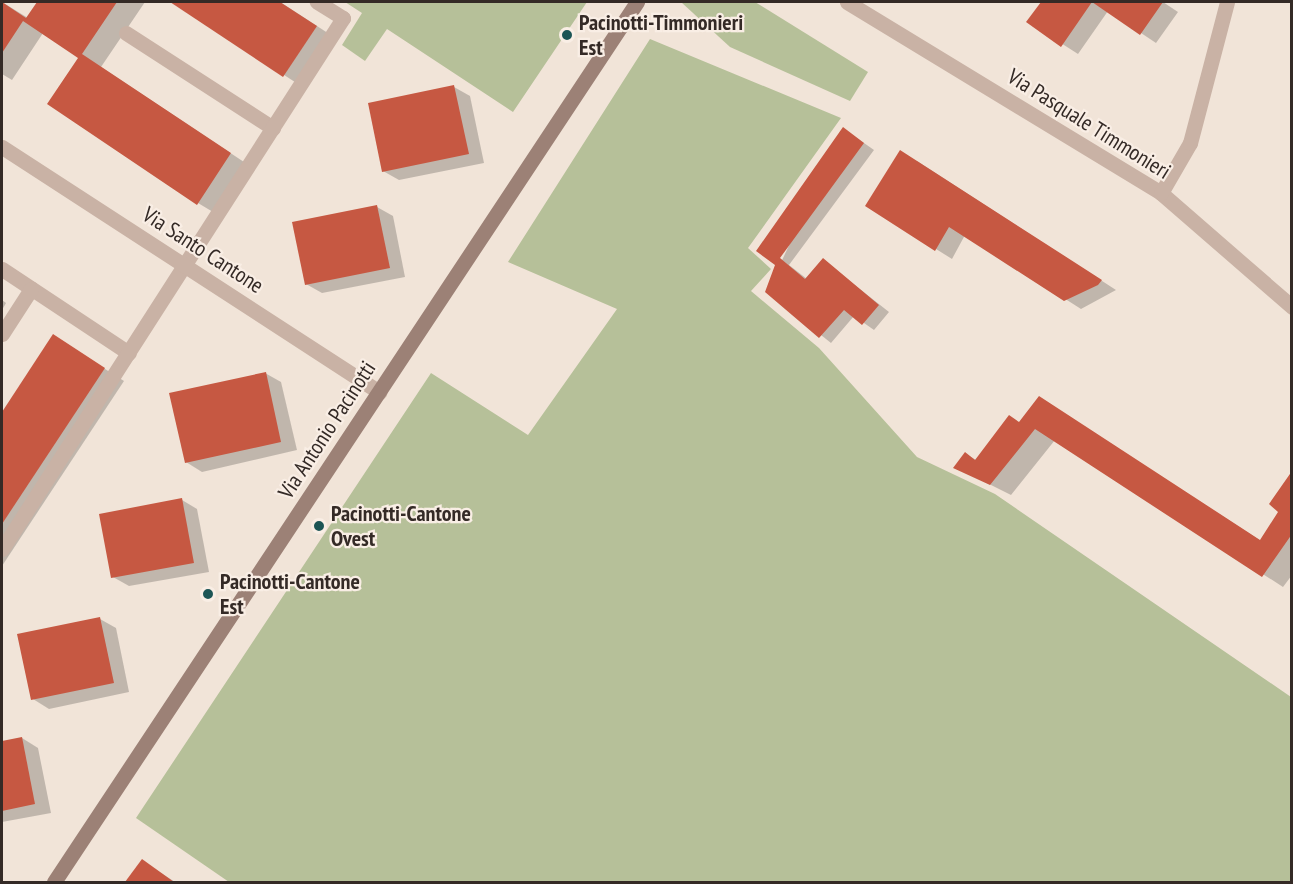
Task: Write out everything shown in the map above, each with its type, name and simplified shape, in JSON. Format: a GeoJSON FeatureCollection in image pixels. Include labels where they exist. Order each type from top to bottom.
{"type":"FeatureCollection","features":[{"type":"Feature","properties":{"kind":"main road","name":"Via Antonio Pacinotti"},"geometry":{"type":"LineString","coordinates":[[54,882],[637,2]]}},
{"type":"Feature","properties":{"kind":"street"},"geometry":{"type":"LineString","coordinates":[[2,549],[343,18],[317,2]]}},
{"type":"Feature","properties":{"kind":"street","name":"Via Pasquale Timmonieri"},"geometry":{"type":"LineString","coordinates":[[847,2],[1161,193],[1292,307]]}},
{"type":"Feature","properties":{"kind":"street"},"geometry":{"type":"LineString","coordinates":[[1161,193],[1190,143],[1227,2]]}},
{"type":"Feature","properties":{"kind":"street"},"geometry":{"type":"LineString","coordinates":[[126,33],[273,128]]}},
{"type":"Feature","properties":{"kind":"street","name":"Via Santo Cantone"},"geometry":{"type":"LineString","coordinates":[[2,147],[379,392]]}},
{"type":"Feature","properties":{"kind":"street"},"geometry":{"type":"LineString","coordinates":[[2,269],[129,354]]}},
{"type":"Feature","properties":{"kind":"street"},"geometry":{"type":"LineString","coordinates":[[2,334],[31,289]]}},
{"type":"Feature","properties":{"kind":"green space"},"geometry":{"type":"Polygon","coordinates":[[[345,2],[587,2],[513,112],[387,29],[365,61],[342,45],[362,13],[345,2]]]}},
{"type":"Feature","properties":{"kind":"green space"},"geometry":{"type":"Polygon","coordinates":[[[681,2],[755,2],[868,72],[850,101],[730,47],[681,2]]]}},
{"type":"Feature","properties":{"kind":"green space"},"geometry":{"type":"Polygon","coordinates":[[[650,39],[841,118],[748,248],[771,269],[751,291],[819,348],[917,457],[995,494],[1291,697],[1291,882],[229,882],[136,818],[431,373],[528,435],[617,309],[508,262],[650,39]]]}},
{"type":"Feature","properties":{"kind":"building"},"geometry":{"type":"Polygon","coordinates":[[[2,2],[26,18],[37,2],[117,2],[82,54],[231,153],[197,205],[47,104],[78,58],[23,21],[2,53],[2,2]]]}},
{"type":"Feature","properties":{"kind":"building"},"geometry":{"type":"Polygon","coordinates":[[[170,2],[280,2],[317,26],[283,77],[170,2]]]}},
{"type":"Feature","properties":{"kind":"building"},"geometry":{"type":"Polygon","coordinates":[[[1041,2],[1092,2],[1061,47],[1026,22],[1041,2]]]}},
{"type":"Feature","properties":{"kind":"building"},"geometry":{"type":"Polygon","coordinates":[[[1092,2],[1163,2],[1140,35],[1092,2]]]}},
{"type":"Feature","properties":{"kind":"building"},"geometry":{"type":"Polygon","coordinates":[[[454,85],[469,154],[382,172],[368,103],[454,85]]]}},
{"type":"Feature","properties":{"kind":"building"},"geometry":{"type":"Polygon","coordinates":[[[843,127],[864,143],[780,258],[805,279],[823,258],[879,305],[862,325],[844,310],[819,338],[765,292],[775,265],[756,251],[843,127]]]}},
{"type":"Feature","properties":{"kind":"building"},"geometry":{"type":"Polygon","coordinates":[[[900,150],[1102,280],[1098,285],[1064,301],[949,227],[935,251],[865,206],[900,150]]]}},
{"type":"Feature","properties":{"kind":"building"},"geometry":{"type":"Polygon","coordinates":[[[377,205],[390,268],[305,285],[292,222],[377,205]]]}},
{"type":"Feature","properties":{"kind":"building"},"geometry":{"type":"Polygon","coordinates":[[[53,334],[105,368],[2,524],[2,412],[53,334]]]}},
{"type":"Feature","properties":{"kind":"building"},"geometry":{"type":"Polygon","coordinates":[[[266,372],[281,442],[185,463],[169,393],[266,372]]]}},
{"type":"Feature","properties":{"kind":"building"},"geometry":{"type":"Polygon","coordinates":[[[1039,396],[1260,540],[1278,512],[1269,504],[1292,471],[1292,534],[1262,577],[1035,429],[990,485],[953,468],[965,452],[975,460],[1009,415],[1019,422],[1039,396]]]}},
{"type":"Feature","properties":{"kind":"building"},"geometry":{"type":"Polygon","coordinates":[[[182,498],[194,563],[111,578],[99,514],[182,498]]]}},
{"type":"Feature","properties":{"kind":"building"},"geometry":{"type":"Polygon","coordinates":[[[100,617],[114,683],[31,700],[17,634],[100,617]]]}},
{"type":"Feature","properties":{"kind":"building"},"geometry":{"type":"Polygon","coordinates":[[[22,737],[35,804],[2,811],[2,741],[22,737]]]}},
{"type":"Feature","properties":{"kind":"building"},"geometry":{"type":"Polygon","coordinates":[[[142,859],[174,882],[125,882],[142,859]]]}},
{"type":"Feature","properties":{"kind":"place","name":"Pacinotti-Timmonieri Est"},"geometry":{"type":"Point","coordinates":[567,35]}},
{"type":"Feature","properties":{"kind":"place","name":"Pacinotti-Cantone Ovest"},"geometry":{"type":"Point","coordinates":[319,526]}},
{"type":"Feature","properties":{"kind":"place","name":"Pacinotti-Cantone Est"},"geometry":{"type":"Point","coordinates":[208,594]}}]}
